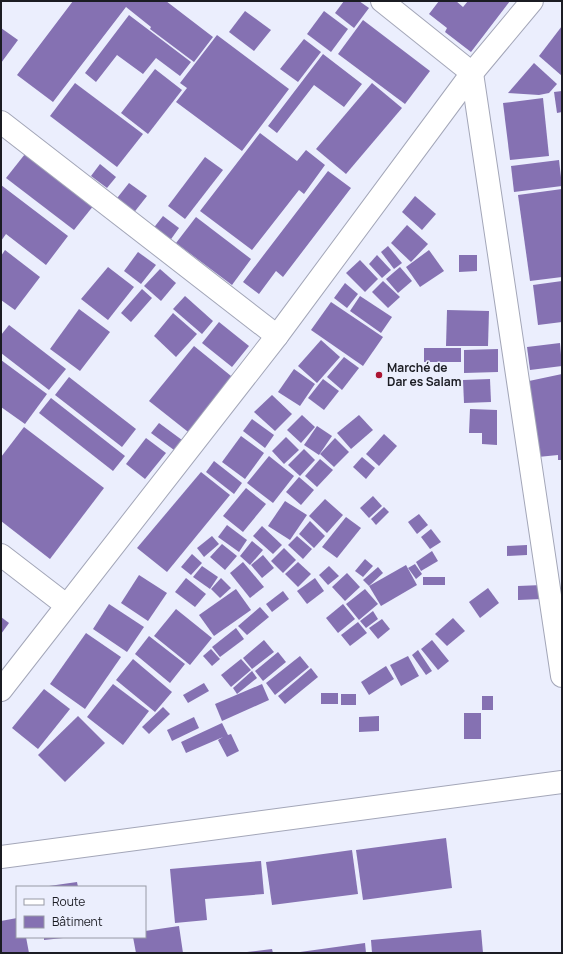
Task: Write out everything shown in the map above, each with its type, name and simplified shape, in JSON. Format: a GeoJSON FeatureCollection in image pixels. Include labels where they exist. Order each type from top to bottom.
{"type":"FeatureCollection","features":[{"type":"Feature","properties":{"kind":"street"},"geometry":{"type":"LineString","coordinates":[[382,1],[472,73],[562,676]]}},
{"type":"Feature","properties":{"kind":"street"},"geometry":{"type":"LineString","coordinates":[[1,690],[277,336],[472,73],[532,1]]}},
{"type":"Feature","properties":{"kind":"street"},"geometry":{"type":"LineString","coordinates":[[1,122],[277,336]]}},
{"type":"Feature","properties":{"kind":"street"},"geometry":{"type":"LineString","coordinates":[[1,555],[66,605]]}},
{"type":"Feature","properties":{"kind":"street"},"geometry":{"type":"LineString","coordinates":[[1,857],[562,782]]}},
{"type":"Feature","properties":{"kind":"building"},"geometry":{"type":"Polygon","coordinates":[[[73,1],[166,1],[213,37],[194,62],[150,29],[151,27],[126,7],[53,102],[17,75],[73,1]]]}},
{"type":"Feature","properties":{"kind":"building"},"geometry":{"type":"Polygon","coordinates":[[[344,1],[359,1],[369,8],[354,28],[335,13],[344,1]]]}},
{"type":"Feature","properties":{"kind":"building"},"geometry":{"type":"Polygon","coordinates":[[[439,1],[456,1],[463,7],[468,1],[510,1],[471,52],[445,32],[447,28],[429,14],[439,1]]]}},
{"type":"Feature","properties":{"kind":"building"},"geometry":{"type":"Polygon","coordinates":[[[245,11],[271,30],[254,51],[229,32],[245,11]]]}},
{"type":"Feature","properties":{"kind":"building"},"geometry":{"type":"Polygon","coordinates":[[[324,11],[348,29],[331,52],[307,34],[324,11]]]}},
{"type":"Feature","properties":{"kind":"building"},"geometry":{"type":"Polygon","coordinates":[[[129,15],[191,62],[180,76],[156,58],[143,74],[117,55],[96,82],[85,73],[129,15]]]}},
{"type":"Feature","properties":{"kind":"building"},"geometry":{"type":"Polygon","coordinates":[[[363,20],[430,71],[405,104],[338,54],[363,20]]]}},
{"type":"Feature","properties":{"kind":"building"},"geometry":{"type":"Polygon","coordinates":[[[562,26],[562,76],[539,56],[562,26]]]}},
{"type":"Feature","properties":{"kind":"building"},"geometry":{"type":"Polygon","coordinates":[[[1,28],[18,40],[1,63],[1,28]]]}},
{"type":"Feature","properties":{"kind":"building"},"geometry":{"type":"Polygon","coordinates":[[[217,35],[289,89],[242,151],[176,102],[187,88],[180,83],[217,35]]]}},
{"type":"Feature","properties":{"kind":"building"},"geometry":{"type":"Polygon","coordinates":[[[304,39],[321,52],[298,82],[280,69],[304,39]]]}},
{"type":"Feature","properties":{"kind":"building"},"geometry":{"type":"Polygon","coordinates":[[[323,54],[362,84],[344,107],[314,85],[277,133],[268,126],[323,54]]]}},
{"type":"Feature","properties":{"kind":"building"},"geometry":{"type":"Polygon","coordinates":[[[534,63],[557,84],[549,93],[539,95],[508,93],[534,63]]]}},
{"type":"Feature","properties":{"kind":"building"},"geometry":{"type":"Polygon","coordinates":[[[155,69],[182,90],[148,134],[121,113],[155,69]]]}},
{"type":"Feature","properties":{"kind":"building"},"geometry":{"type":"Polygon","coordinates":[[[75,83],[143,134],[117,167],[50,116],[75,83]]]}},
{"type":"Feature","properties":{"kind":"building"},"geometry":{"type":"Polygon","coordinates":[[[372,83],[402,108],[346,174],[316,149],[372,83]]]}},
{"type":"Feature","properties":{"kind":"building"},"geometry":{"type":"Polygon","coordinates":[[[562,91],[562,112],[557,113],[554,92],[562,91]]]}},
{"type":"Feature","properties":{"kind":"building"},"geometry":{"type":"Polygon","coordinates":[[[543,98],[549,156],[510,160],[503,103],[543,98]]]}},
{"type":"Feature","properties":{"kind":"building"},"geometry":{"type":"Polygon","coordinates":[[[260,133],[297,161],[306,150],[325,165],[304,194],[299,190],[252,250],[200,211],[260,133]]]}},
{"type":"Feature","properties":{"kind":"building"},"geometry":{"type":"Polygon","coordinates":[[[25,154],[94,205],[74,230],[6,178],[25,154]]]}},
{"type":"Feature","properties":{"kind":"building"},"geometry":{"type":"Polygon","coordinates":[[[205,157],[223,170],[185,219],[168,206],[205,157]]]}},
{"type":"Feature","properties":{"kind":"building"},"geometry":{"type":"Polygon","coordinates":[[[559,160],[562,186],[514,192],[511,166],[559,160]]]}},
{"type":"Feature","properties":{"kind":"building"},"geometry":{"type":"Polygon","coordinates":[[[100,164],[116,177],[107,188],[91,176],[100,164]]]}},
{"type":"Feature","properties":{"kind":"building"},"geometry":{"type":"Polygon","coordinates":[[[328,171],[351,188],[283,277],[276,271],[259,294],[243,282],[328,171]]]}},
{"type":"Feature","properties":{"kind":"building"},"geometry":{"type":"Polygon","coordinates":[[[129,183],[147,196],[132,215],[114,202],[129,183]]]}},
{"type":"Feature","properties":{"kind":"building"},"geometry":{"type":"Polygon","coordinates":[[[1,185],[68,236],[46,265],[6,234],[1,241],[1,185]]]}},
{"type":"Feature","properties":{"kind":"building"},"geometry":{"type":"Polygon","coordinates":[[[562,189],[562,277],[530,281],[518,195],[562,189]]]}},
{"type":"Feature","properties":{"kind":"building"},"geometry":{"type":"Polygon","coordinates":[[[415,196],[436,214],[422,230],[402,212],[415,196]]]}},
{"type":"Feature","properties":{"kind":"building"},"geometry":{"type":"Polygon","coordinates":[[[163,216],[179,228],[169,242],[152,230],[163,216]]]}},
{"type":"Feature","properties":{"kind":"building"},"geometry":{"type":"Polygon","coordinates":[[[196,217],[251,259],[232,285],[176,243],[196,217]]]}},
{"type":"Feature","properties":{"kind":"building"},"geometry":{"type":"Polygon","coordinates":[[[407,225],[428,244],[411,262],[391,243],[407,225]]]}},
{"type":"Feature","properties":{"kind":"building"},"geometry":{"type":"Polygon","coordinates":[[[388,246],[402,263],[394,269],[381,252],[388,246]]]}},
{"type":"Feature","properties":{"kind":"building"},"geometry":{"type":"Polygon","coordinates":[[[5,250],[40,277],[15,310],[1,300],[1,256],[5,250]]]}},
{"type":"Feature","properties":{"kind":"building"},"geometry":{"type":"Polygon","coordinates":[[[429,250],[444,271],[420,287],[406,267],[429,250]]]}},
{"type":"Feature","properties":{"kind":"building"},"geometry":{"type":"Polygon","coordinates":[[[138,252],[156,265],[141,284],[124,271],[138,252]]]}},
{"type":"Feature","properties":{"kind":"building"},"geometry":{"type":"Polygon","coordinates":[[[377,255],[391,270],[382,278],[369,264],[377,255]]]}},
{"type":"Feature","properties":{"kind":"building"},"geometry":{"type":"Polygon","coordinates":[[[459,255],[477,255],[477,271],[459,272],[459,255]]]}},
{"type":"Feature","properties":{"kind":"building"},"geometry":{"type":"Polygon","coordinates":[[[360,260],[378,279],[365,292],[346,273],[360,260]]]}},
{"type":"Feature","properties":{"kind":"building"},"geometry":{"type":"Polygon","coordinates":[[[108,267],[134,287],[108,320],[81,299],[108,267]]]}},
{"type":"Feature","properties":{"kind":"building"},"geometry":{"type":"Polygon","coordinates":[[[400,267],[412,281],[398,293],[386,279],[400,267]]]}},
{"type":"Feature","properties":{"kind":"building"},"geometry":{"type":"Polygon","coordinates":[[[160,269],[176,283],[161,301],[144,286],[160,269]]]}},
{"type":"Feature","properties":{"kind":"building"},"geometry":{"type":"Polygon","coordinates":[[[383,281],[400,297],[388,308],[372,292],[383,281]]]}},
{"type":"Feature","properties":{"kind":"building"},"geometry":{"type":"Polygon","coordinates":[[[562,281],[562,322],[538,325],[533,285],[562,281]]]}},
{"type":"Feature","properties":{"kind":"building"},"geometry":{"type":"Polygon","coordinates":[[[345,283],[358,294],[347,308],[334,298],[345,283]]]}},
{"type":"Feature","properties":{"kind":"building"},"geometry":{"type":"Polygon","coordinates":[[[142,289],[152,298],[131,322],[121,313],[142,289]]]}},
{"type":"Feature","properties":{"kind":"building"},"geometry":{"type":"Polygon","coordinates":[[[185,296],[213,321],[202,334],[173,309],[185,296]]]}},
{"type":"Feature","properties":{"kind":"building"},"geometry":{"type":"Polygon","coordinates":[[[360,296],[392,317],[381,333],[350,311],[360,296]]]}},
{"type":"Feature","properties":{"kind":"building"},"geometry":{"type":"Polygon","coordinates":[[[331,302],[383,337],[363,366],[311,330],[331,302]]]}},
{"type":"Feature","properties":{"kind":"building"},"geometry":{"type":"Polygon","coordinates":[[[79,309],[110,332],[80,371],[50,349],[79,309]]]}},
{"type":"Feature","properties":{"kind":"building"},"geometry":{"type":"Polygon","coordinates":[[[447,310],[489,311],[488,346],[446,346],[447,310]]]}},
{"type":"Feature","properties":{"kind":"building"},"geometry":{"type":"Polygon","coordinates":[[[173,313],[197,334],[176,357],[154,336],[173,313]]]}},
{"type":"Feature","properties":{"kind":"building"},"geometry":{"type":"Polygon","coordinates":[[[219,322],[249,346],[232,367],[202,343],[219,322]]]}},
{"type":"Feature","properties":{"kind":"building"},"geometry":{"type":"Polygon","coordinates":[[[9,325],[66,369],[49,390],[1,353],[1,335],[9,325]]]}},
{"type":"Feature","properties":{"kind":"building"},"geometry":{"type":"Polygon","coordinates":[[[321,340],[340,357],[317,383],[298,366],[321,340]]]}},
{"type":"Feature","properties":{"kind":"building"},"geometry":{"type":"Polygon","coordinates":[[[560,343],[562,366],[530,370],[527,347],[560,343]]]}},
{"type":"Feature","properties":{"kind":"building"},"geometry":{"type":"Polygon","coordinates":[[[194,346],[236,380],[192,435],[149,401],[194,346]]]}},
{"type":"Feature","properties":{"kind":"building"},"geometry":{"type":"Polygon","coordinates":[[[424,348],[461,348],[461,362],[424,362],[424,348]]]}},
{"type":"Feature","properties":{"kind":"building"},"geometry":{"type":"Polygon","coordinates":[[[498,349],[498,372],[464,373],[464,350],[498,349]]]}},
{"type":"Feature","properties":{"kind":"building"},"geometry":{"type":"Polygon","coordinates":[[[344,357],[359,368],[342,390],[327,377],[344,357]]]}},
{"type":"Feature","properties":{"kind":"building"},"geometry":{"type":"Polygon","coordinates":[[[1,360],[47,394],[25,424],[1,407],[1,360]]]}},
{"type":"Feature","properties":{"kind":"building"},"geometry":{"type":"Polygon","coordinates":[[[294,369],[315,384],[300,406],[278,392],[294,369]]]}},
{"type":"Feature","properties":{"kind":"building"},"geometry":{"type":"Polygon","coordinates":[[[562,374],[562,460],[558,460],[558,455],[538,457],[529,381],[562,374]]]}},
{"type":"Feature","properties":{"kind":"building"},"geometry":{"type":"Polygon","coordinates":[[[69,377],[136,429],[122,447],[55,395],[69,377]]]}},
{"type":"Feature","properties":{"kind":"building"},"geometry":{"type":"Polygon","coordinates":[[[323,379],[339,391],[324,410],[308,398],[323,379]]]}},
{"type":"Feature","properties":{"kind":"building"},"geometry":{"type":"Polygon","coordinates":[[[490,379],[491,402],[464,403],[463,380],[490,379]]]}},
{"type":"Feature","properties":{"kind":"building"},"geometry":{"type":"Polygon","coordinates":[[[272,395],[292,414],[275,431],[254,412],[272,395]]]}},
{"type":"Feature","properties":{"kind":"building"},"geometry":{"type":"Polygon","coordinates":[[[51,398],[125,456],[113,471],[39,413],[51,398]]]}},
{"type":"Feature","properties":{"kind":"building"},"geometry":{"type":"Polygon","coordinates":[[[470,409],[497,410],[497,445],[482,444],[482,433],[469,433],[470,409]]]}},
{"type":"Feature","properties":{"kind":"building"},"geometry":{"type":"Polygon","coordinates":[[[302,415],[315,427],[301,443],[287,430],[302,415]]]}},
{"type":"Feature","properties":{"kind":"building"},"geometry":{"type":"Polygon","coordinates":[[[359,415],[373,430],[351,449],[337,433],[359,415]]]}},
{"type":"Feature","properties":{"kind":"building"},"geometry":{"type":"Polygon","coordinates":[[[252,419],[274,435],[265,448],[243,431],[252,419]]]}},
{"type":"Feature","properties":{"kind":"building"},"geometry":{"type":"Polygon","coordinates":[[[159,423],[182,440],[174,450],[151,433],[159,423]]]}},
{"type":"Feature","properties":{"kind":"building"},"geometry":{"type":"Polygon","coordinates":[[[317,426],[332,436],[319,455],[304,445],[317,426]]]}},
{"type":"Feature","properties":{"kind":"building"},"geometry":{"type":"Polygon","coordinates":[[[24,427],[104,488],[50,559],[1,521],[1,457],[24,427]]]}},
{"type":"Feature","properties":{"kind":"building"},"geometry":{"type":"Polygon","coordinates":[[[384,434],[397,446],[379,466],[366,454],[384,434]]]}},
{"type":"Feature","properties":{"kind":"building"},"geometry":{"type":"Polygon","coordinates":[[[241,436],[264,453],[245,479],[222,462],[241,436]]]}},
{"type":"Feature","properties":{"kind":"building"},"geometry":{"type":"Polygon","coordinates":[[[286,437],[299,450],[284,464],[272,451],[286,437]]]}},
{"type":"Feature","properties":{"kind":"building"},"geometry":{"type":"Polygon","coordinates":[[[146,438],[166,453],[145,479],[126,464],[146,438]]]}},
{"type":"Feature","properties":{"kind":"building"},"geometry":{"type":"Polygon","coordinates":[[[335,438],[349,452],[334,467],[320,454],[335,438]]]}},
{"type":"Feature","properties":{"kind":"building"},"geometry":{"type":"Polygon","coordinates":[[[304,449],[315,460],[300,476],[288,465],[304,449]]]}},
{"type":"Feature","properties":{"kind":"building"},"geometry":{"type":"Polygon","coordinates":[[[269,456],[294,476],[273,503],[247,483],[269,456]]]}},
{"type":"Feature","properties":{"kind":"building"},"geometry":{"type":"Polygon","coordinates":[[[362,457],[375,468],[366,479],[353,467],[362,457]]]}},
{"type":"Feature","properties":{"kind":"building"},"geometry":{"type":"Polygon","coordinates":[[[320,459],[333,470],[317,487],[305,476],[320,459]]]}},
{"type":"Feature","properties":{"kind":"building"},"geometry":{"type":"Polygon","coordinates":[[[214,461],[242,483],[234,494],[206,472],[214,461]]]}},
{"type":"Feature","properties":{"kind":"building"},"geometry":{"type":"Polygon","coordinates":[[[201,472],[230,495],[167,572],[137,548],[201,472]]]}},
{"type":"Feature","properties":{"kind":"building"},"geometry":{"type":"Polygon","coordinates":[[[299,477],[314,490],[301,505],[286,492],[299,477]]]}},
{"type":"Feature","properties":{"kind":"building"},"geometry":{"type":"Polygon","coordinates":[[[246,488],[266,504],[243,532],[223,516],[246,488]]]}},
{"type":"Feature","properties":{"kind":"building"},"geometry":{"type":"Polygon","coordinates":[[[373,496],[382,506],[369,518],[360,508],[373,496]]]}},
{"type":"Feature","properties":{"kind":"building"},"geometry":{"type":"Polygon","coordinates":[[[325,499],[343,515],[327,533],[309,516],[325,499]]]}},
{"type":"Feature","properties":{"kind":"building"},"geometry":{"type":"Polygon","coordinates":[[[285,501],[307,515],[290,540],[268,526],[285,501]]]}},
{"type":"Feature","properties":{"kind":"building"},"geometry":{"type":"Polygon","coordinates":[[[384,507],[389,512],[376,525],[371,519],[384,507]]]}},
{"type":"Feature","properties":{"kind":"building"},"geometry":{"type":"Polygon","coordinates":[[[419,514],[428,525],[417,534],[408,522],[419,514]]]}},
{"type":"Feature","properties":{"kind":"building"},"geometry":{"type":"Polygon","coordinates":[[[346,517],[361,528],[337,558],[322,547],[346,517]]]}},
{"type":"Feature","properties":{"kind":"building"},"geometry":{"type":"Polygon","coordinates":[[[310,521],[325,536],[314,548],[299,534],[310,521]]]}},
{"type":"Feature","properties":{"kind":"building"},"geometry":{"type":"Polygon","coordinates":[[[227,525],[247,540],[239,552],[218,537],[227,525]]]}},
{"type":"Feature","properties":{"kind":"building"},"geometry":{"type":"Polygon","coordinates":[[[262,526],[282,545],[273,554],[253,536],[262,526]]]}},
{"type":"Feature","properties":{"kind":"building"},"geometry":{"type":"Polygon","coordinates":[[[431,529],[441,542],[430,549],[421,537],[431,529]]]}},
{"type":"Feature","properties":{"kind":"building"},"geometry":{"type":"Polygon","coordinates":[[[212,536],[219,544],[204,557],[197,548],[212,536]]]}},
{"type":"Feature","properties":{"kind":"building"},"geometry":{"type":"Polygon","coordinates":[[[297,536],[312,549],[303,559],[288,545],[297,536]]]}},
{"type":"Feature","properties":{"kind":"building"},"geometry":{"type":"Polygon","coordinates":[[[252,541],[263,550],[250,565],[240,556],[252,541]]]}},
{"type":"Feature","properties":{"kind":"building"},"geometry":{"type":"Polygon","coordinates":[[[222,544],[237,556],[225,570],[210,557],[222,544]]]}},
{"type":"Feature","properties":{"kind":"building"},"geometry":{"type":"Polygon","coordinates":[[[527,545],[527,555],[507,556],[507,546],[527,545]]]}},
{"type":"Feature","properties":{"kind":"building"},"geometry":{"type":"Polygon","coordinates":[[[284,548],[296,560],[283,573],[271,561],[284,548]]]}},
{"type":"Feature","properties":{"kind":"building"},"geometry":{"type":"Polygon","coordinates":[[[432,551],[438,561],[421,571],[416,562],[432,551]]]}},
{"type":"Feature","properties":{"kind":"building"},"geometry":{"type":"Polygon","coordinates":[[[192,554],[202,563],[191,575],[181,567],[192,554]]]}},
{"type":"Feature","properties":{"kind":"building"},"geometry":{"type":"Polygon","coordinates":[[[263,555],[274,568],[262,578],[251,565],[263,555]]]}},
{"type":"Feature","properties":{"kind":"building"},"geometry":{"type":"Polygon","coordinates":[[[365,559],[373,566],[363,577],[355,571],[365,559]]]}},
{"type":"Feature","properties":{"kind":"building"},"geometry":{"type":"Polygon","coordinates":[[[243,562],[264,587],[250,598],[230,573],[243,562]]]}},
{"type":"Feature","properties":{"kind":"building"},"geometry":{"type":"Polygon","coordinates":[[[298,562],[311,574],[298,587],[285,574],[298,562]]]}},
{"type":"Feature","properties":{"kind":"building"},"geometry":{"type":"Polygon","coordinates":[[[415,564],[422,574],[416,579],[408,568],[415,564]]]}},
{"type":"Feature","properties":{"kind":"building"},"geometry":{"type":"Polygon","coordinates":[[[406,565],[417,585],[381,606],[369,586],[406,565]]]}},
{"type":"Feature","properties":{"kind":"building"},"geometry":{"type":"Polygon","coordinates":[[[202,566],[218,577],[210,589],[193,577],[202,566]]]}},
{"type":"Feature","properties":{"kind":"building"},"geometry":{"type":"Polygon","coordinates":[[[329,566],[339,576],[328,585],[319,575],[329,566]]]}},
{"type":"Feature","properties":{"kind":"building"},"geometry":{"type":"Polygon","coordinates":[[[378,567],[383,573],[369,586],[363,580],[378,567]]]}},
{"type":"Feature","properties":{"kind":"building"},"geometry":{"type":"Polygon","coordinates":[[[347,573],[360,587],[345,601],[332,587],[347,573]]]}},
{"type":"Feature","properties":{"kind":"building"},"geometry":{"type":"Polygon","coordinates":[[[139,575],[167,593],[148,621],[121,603],[139,575]]]}},
{"type":"Feature","properties":{"kind":"building"},"geometry":{"type":"Polygon","coordinates":[[[423,577],[445,577],[445,585],[423,585],[423,577]]]}},
{"type":"Feature","properties":{"kind":"building"},"geometry":{"type":"Polygon","coordinates":[[[186,578],[206,594],[195,607],[175,592],[186,578]]]}},
{"type":"Feature","properties":{"kind":"building"},"geometry":{"type":"Polygon","coordinates":[[[221,578],[231,588],[220,598],[211,589],[221,578]]]}},
{"type":"Feature","properties":{"kind":"building"},"geometry":{"type":"Polygon","coordinates":[[[315,578],[324,591],[307,604],[297,591],[315,578]]]}},
{"type":"Feature","properties":{"kind":"building"},"geometry":{"type":"Polygon","coordinates":[[[542,585],[542,599],[518,600],[518,586],[542,585]]]}},
{"type":"Feature","properties":{"kind":"building"},"geometry":{"type":"Polygon","coordinates":[[[488,588],[499,603],[480,618],[469,602],[488,588]]]}},
{"type":"Feature","properties":{"kind":"building"},"geometry":{"type":"Polygon","coordinates":[[[236,589],[251,610],[214,636],[199,615],[236,589]]]}},
{"type":"Feature","properties":{"kind":"building"},"geometry":{"type":"Polygon","coordinates":[[[365,589],[378,604],[359,620],[346,604],[365,589]]]}},
{"type":"Feature","properties":{"kind":"building"},"geometry":{"type":"Polygon","coordinates":[[[283,591],[289,599],[272,612],[266,604],[283,591]]]}},
{"type":"Feature","properties":{"kind":"building"},"geometry":{"type":"Polygon","coordinates":[[[109,604],[144,627],[127,652],[93,629],[109,604]]]}},
{"type":"Feature","properties":{"kind":"building"},"geometry":{"type":"Polygon","coordinates":[[[343,604],[355,619],[338,633],[326,618],[343,604]]]}},
{"type":"Feature","properties":{"kind":"building"},"geometry":{"type":"Polygon","coordinates":[[[260,607],[269,617],[247,635],[238,626],[260,607]]]}},
{"type":"Feature","properties":{"kind":"building"},"geometry":{"type":"Polygon","coordinates":[[[176,609],[212,638],[190,665],[154,636],[176,609]]]}},
{"type":"Feature","properties":{"kind":"building"},"geometry":{"type":"Polygon","coordinates":[[[373,611],[378,619],[366,628],[360,621],[373,611]]]}},
{"type":"Feature","properties":{"kind":"building"},"geometry":{"type":"Polygon","coordinates":[[[1,617],[9,623],[1,634],[1,617]]]}},
{"type":"Feature","properties":{"kind":"building"},"geometry":{"type":"Polygon","coordinates":[[[453,618],[465,631],[447,646],[435,634],[453,618]]]}},
{"type":"Feature","properties":{"kind":"building"},"geometry":{"type":"Polygon","coordinates":[[[382,619],[390,629],[378,639],[369,628],[382,619]]]}},
{"type":"Feature","properties":{"kind":"building"},"geometry":{"type":"Polygon","coordinates":[[[358,622],[367,633],[350,646],[341,635],[358,622]]]}},
{"type":"Feature","properties":{"kind":"building"},"geometry":{"type":"Polygon","coordinates":[[[236,628],[244,639],[220,657],[212,647],[236,628]]]}},
{"type":"Feature","properties":{"kind":"building"},"geometry":{"type":"Polygon","coordinates":[[[86,633],[121,657],[85,709],[50,684],[86,633]]]}},
{"type":"Feature","properties":{"kind":"building"},"geometry":{"type":"Polygon","coordinates":[[[149,636],[185,664],[170,683],[135,654],[149,636]]]}},
{"type":"Feature","properties":{"kind":"building"},"geometry":{"type":"Polygon","coordinates":[[[264,640],[274,652],[252,669],[243,658],[264,640]]]}},
{"type":"Feature","properties":{"kind":"building"},"geometry":{"type":"Polygon","coordinates":[[[432,640],[449,661],[438,670],[421,649],[432,640]]]}},
{"type":"Feature","properties":{"kind":"building"},"geometry":{"type":"Polygon","coordinates":[[[211,649],[220,659],[212,666],[203,656],[211,649]]]}},
{"type":"Feature","properties":{"kind":"building"},"geometry":{"type":"Polygon","coordinates":[[[418,650],[432,671],[426,675],[412,655],[418,650]]]}},
{"type":"Feature","properties":{"kind":"building"},"geometry":{"type":"Polygon","coordinates":[[[278,652],[286,662],[263,681],[255,671],[278,652]]]}},
{"type":"Feature","properties":{"kind":"building"},"geometry":{"type":"Polygon","coordinates":[[[300,656],[309,667],[275,695],[266,683],[300,656]]]}},
{"type":"Feature","properties":{"kind":"building"},"geometry":{"type":"Polygon","coordinates":[[[408,656],[419,676],[401,686],[390,665],[408,656]]]}},
{"type":"Feature","properties":{"kind":"building"},"geometry":{"type":"Polygon","coordinates":[[[133,659],[172,692],[155,712],[116,680],[133,659]]]}},
{"type":"Feature","properties":{"kind":"building"},"geometry":{"type":"Polygon","coordinates":[[[241,659],[251,670],[231,687],[221,675],[241,659]]]}},
{"type":"Feature","properties":{"kind":"building"},"geometry":{"type":"Polygon","coordinates":[[[386,666],[394,679],[369,695],[361,682],[386,666]]]}},
{"type":"Feature","properties":{"kind":"building"},"geometry":{"type":"Polygon","coordinates":[[[311,668],[318,677],[285,704],[278,696],[311,668]]]}},
{"type":"Feature","properties":{"kind":"building"},"geometry":{"type":"Polygon","coordinates":[[[252,671],[257,678],[237,694],[233,688],[252,671]]]}},
{"type":"Feature","properties":{"kind":"building"},"geometry":{"type":"Polygon","coordinates":[[[204,683],[209,691],[188,703],[183,695],[204,683]]]}},
{"type":"Feature","properties":{"kind":"building"},"geometry":{"type":"Polygon","coordinates":[[[113,684],[149,711],[123,745],[87,717],[113,684]]]}},
{"type":"Feature","properties":{"kind":"building"},"geometry":{"type":"Polygon","coordinates":[[[262,684],[269,700],[222,721],[215,704],[262,684]]]}},
{"type":"Feature","properties":{"kind":"building"},"geometry":{"type":"Polygon","coordinates":[[[44,689],[70,709],[38,749],[12,728],[44,689]]]}},
{"type":"Feature","properties":{"kind":"building"},"geometry":{"type":"Polygon","coordinates":[[[321,693],[338,693],[338,704],[321,704],[321,693]]]}},
{"type":"Feature","properties":{"kind":"building"},"geometry":{"type":"Polygon","coordinates":[[[341,694],[356,694],[356,705],[341,705],[341,694]]]}},
{"type":"Feature","properties":{"kind":"building"},"geometry":{"type":"Polygon","coordinates":[[[482,696],[493,696],[493,710],[482,710],[482,696]]]}},
{"type":"Feature","properties":{"kind":"building"},"geometry":{"type":"Polygon","coordinates":[[[163,707],[170,714],[149,734],[142,727],[163,707]]]}},
{"type":"Feature","properties":{"kind":"building"},"geometry":{"type":"Polygon","coordinates":[[[464,713],[481,713],[481,739],[464,739],[464,713]]]}},
{"type":"Feature","properties":{"kind":"building"},"geometry":{"type":"Polygon","coordinates":[[[78,716],[105,743],[65,782],[38,755],[78,716]]]}},
{"type":"Feature","properties":{"kind":"building"},"geometry":{"type":"Polygon","coordinates":[[[379,716],[379,731],[359,732],[359,717],[379,716]]]}},
{"type":"Feature","properties":{"kind":"building"},"geometry":{"type":"Polygon","coordinates":[[[194,717],[199,728],[172,741],[167,730],[194,717]]]}},
{"type":"Feature","properties":{"kind":"building"},"geometry":{"type":"Polygon","coordinates":[[[222,723],[228,735],[231,734],[239,751],[227,757],[218,740],[223,737],[186,753],[181,742],[222,723]]]}},
{"type":"Feature","properties":{"kind":"building"},"geometry":{"type":"Polygon","coordinates":[[[446,838],[452,888],[363,900],[356,850],[446,838]]]}},
{"type":"Feature","properties":{"kind":"building"},"geometry":{"type":"Polygon","coordinates":[[[352,850],[358,894],[272,905],[266,862],[352,850]]]}},
{"type":"Feature","properties":{"kind":"building"},"geometry":{"type":"Polygon","coordinates":[[[261,861],[264,894],[205,899],[207,920],[175,923],[170,869],[261,861]]]}},
{"type":"Feature","properties":{"kind":"building"},"geometry":{"type":"Polygon","coordinates":[[[77,882],[78,886],[49,886],[77,882]]]}},
{"type":"Feature","properties":{"kind":"building"},"geometry":{"type":"Polygon","coordinates":[[[16,918],[16,938],[26,938],[29,953],[2,953],[1,921],[16,918]]]}},
{"type":"Feature","properties":{"kind":"building"},"geometry":{"type":"Polygon","coordinates":[[[179,926],[183,953],[136,953],[133,938],[146,938],[146,931],[179,926]]]}},
{"type":"Feature","properties":{"kind":"building"},"geometry":{"type":"Polygon","coordinates":[[[481,930],[483,953],[372,953],[371,940],[481,930]]]}},
{"type":"Feature","properties":{"kind":"building"},"geometry":{"type":"Polygon","coordinates":[[[44,938],[63,938],[44,940],[44,938]]]}},
{"type":"Feature","properties":{"kind":"building"},"geometry":{"type":"Polygon","coordinates":[[[365,943],[366,953],[300,953],[300,952],[365,943]]]}},
{"type":"Feature","properties":{"kind":"building"},"geometry":{"type":"Polygon","coordinates":[[[272,949],[273,953],[247,953],[247,952],[272,949]]]}},
{"type":"Feature","properties":{"kind":"place","name":"Marché de Dar es Salam"},"geometry":{"type":"Point","coordinates":[379,375]}}]}
